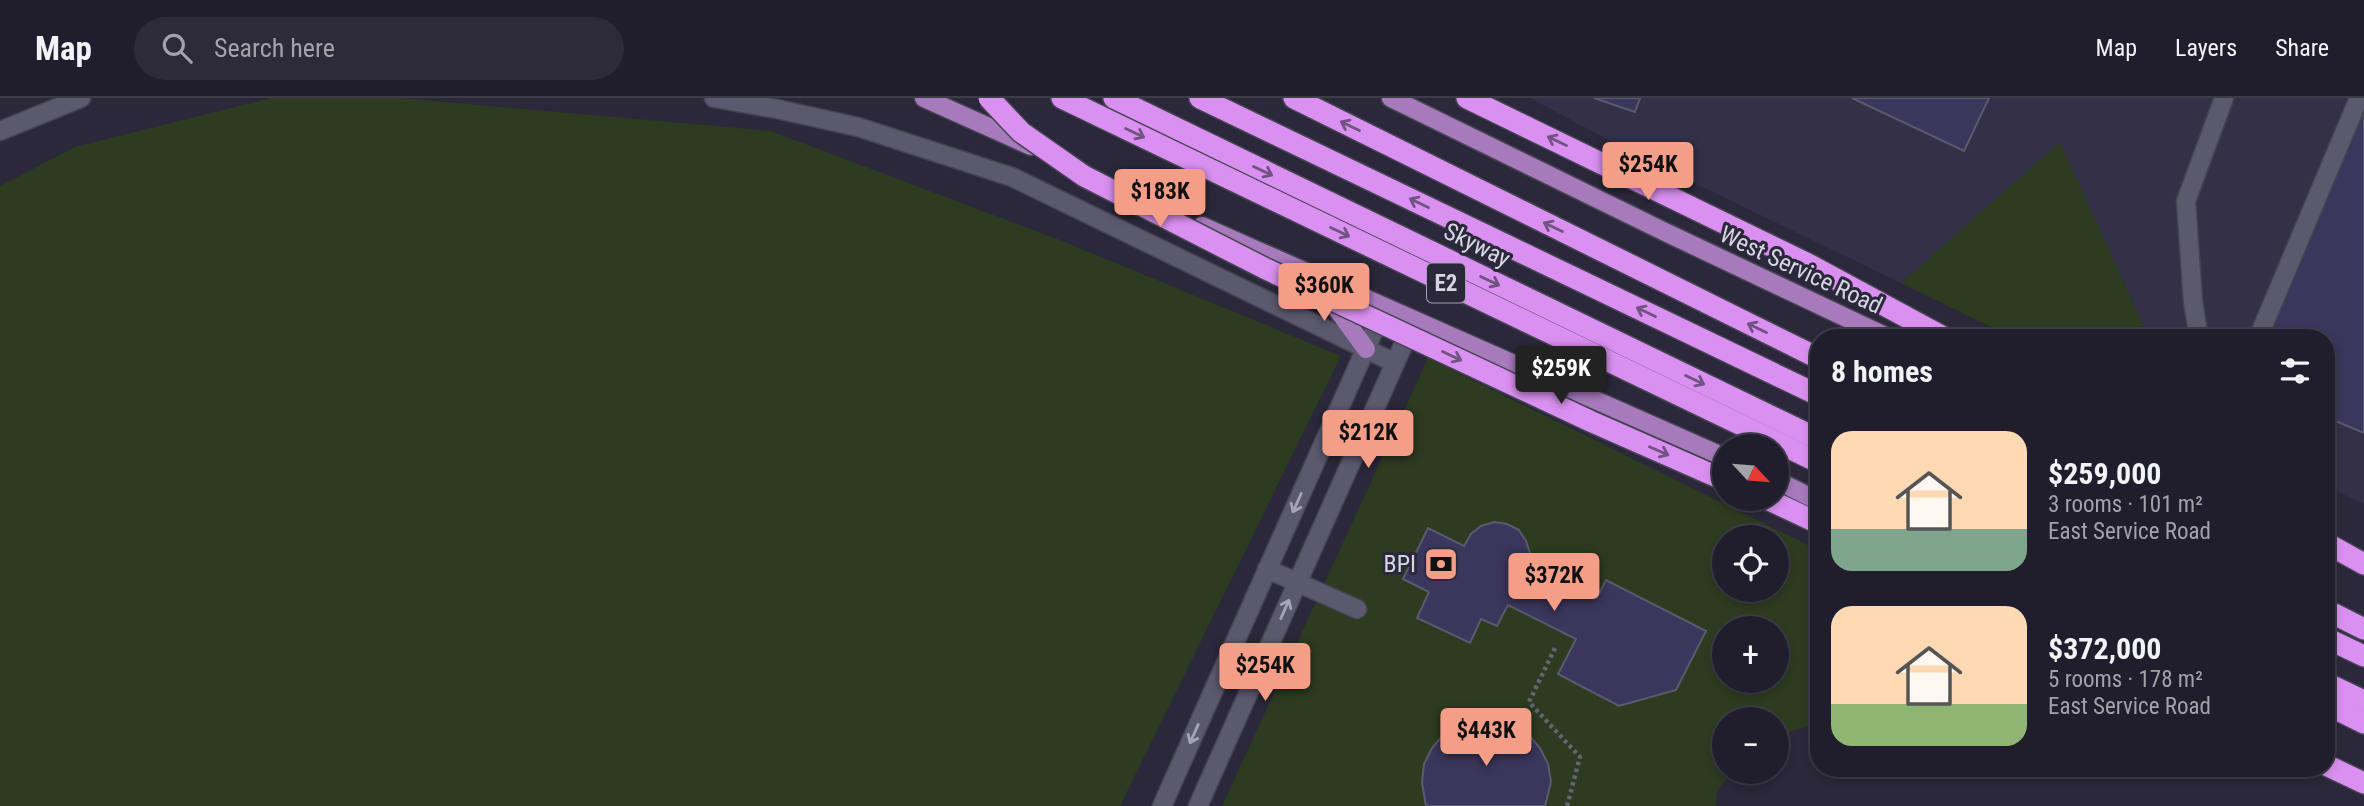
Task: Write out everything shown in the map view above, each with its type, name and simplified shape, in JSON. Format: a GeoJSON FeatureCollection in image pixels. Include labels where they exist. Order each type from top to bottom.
{"type":"FeatureCollection","features":[{"type":"Feature","properties":{"kind":"highway"},"geometry":{"type":"LineString","coordinates":[[989,98],[1021,132],[1084,176],[1264,268],[1590,421],[1712,475]]}},
{"type":"Feature","properties":{"kind":"highway","name":"Skyway"},"geometry":{"type":"LineString","coordinates":[[1114,98],[1810,435]]}},
{"type":"Feature","properties":{"kind":"highway","name":"Skyway"},"geometry":{"type":"LineString","coordinates":[[1200,98],[1810,391]]}},
{"type":"Feature","properties":{"kind":"highway"},"geometry":{"type":"LineString","coordinates":[[1294,98],[1810,354]]}},
{"type":"Feature","properties":{"kind":"highway"},"geometry":{"type":"LineString","coordinates":[[1467,98],[1810,265],[1928,329]]}},
{"type":"Feature","properties":{"kind":"highway","name":"E2"},"geometry":{"type":"LineString","coordinates":[[1065,100],[1810,458]]}},
{"type":"Feature","properties":{"kind":"highway"},"geometry":{"type":"LineString","coordinates":[[1789,509],[1810,519]]}},
{"type":"Feature","properties":{"kind":"highway"},"geometry":{"type":"LineString","coordinates":[[2335,548],[2364,562]]}},
{"type":"Feature","properties":{"kind":"highway"},"geometry":{"type":"LineString","coordinates":[[2335,614],[2364,629]]}},
{"type":"Feature","properties":{"kind":"highway"},"geometry":{"type":"LineString","coordinates":[[2335,642],[2364,656]]}},
{"type":"Feature","properties":{"kind":"highway"},"geometry":{"type":"LineString","coordinates":[[2335,687],[2364,701]]}},
{"type":"Feature","properties":{"kind":"highway"},"geometry":{"type":"LineString","coordinates":[[2335,709],[2364,723]]}},
{"type":"Feature","properties":{"kind":"highway"},"geometry":{"type":"LineString","coordinates":[[2335,769],[2364,783]]}},
{"type":"Feature","properties":{"kind":"main road"},"geometry":{"type":"LineString","coordinates":[[924,98],[1140,199],[1712,452]]}},
{"type":"Feature","properties":{"kind":"main road","name":"West Service Road"},"geometry":{"type":"LineString","coordinates":[[1400,100],[1665,232],[1870,329]]}},
{"type":"Feature","properties":{"kind":"main road"},"geometry":{"type":"LineString","coordinates":[[1313,275],[1366,349]]}},
{"type":"Feature","properties":{"kind":"main road"},"geometry":{"type":"LineString","coordinates":[[1789,486],[1810,496]]}},
{"type":"Feature","properties":{"kind":"main road"},"geometry":{"type":"LineString","coordinates":[[2335,760],[2364,774]]}},
{"type":"Feature","properties":{"kind":"street"},"geometry":{"type":"LineString","coordinates":[[0,131],[81,98]]}},
{"type":"Feature","properties":{"kind":"street"},"geometry":{"type":"LineString","coordinates":[[714,98],[858,127],[1012,177],[1395,363]]}},
{"type":"Feature","properties":{"kind":"street"},"geometry":{"type":"LineString","coordinates":[[2198,329],[2186,201],[2224,98]]}},
{"type":"Feature","properties":{"kind":"street"},"geometry":{"type":"LineString","coordinates":[[2262,329],[2359,98]]}},
{"type":"Feature","properties":{"kind":"street"},"geometry":{"type":"LineString","coordinates":[[1162,806],[1384,307]]}},
{"type":"Feature","properties":{"kind":"street"},"geometry":{"type":"LineString","coordinates":[[1198,806],[1414,320]]}},
{"type":"Feature","properties":{"kind":"street"},"geometry":{"type":"LineString","coordinates":[[1267,569],[1356,609]]}},
{"type":"Feature","properties":{"kind":"path"},"geometry":{"type":"LineString","coordinates":[[1555,648],[1529,702],[1580,757],[1567,806]]}},
{"type":"Feature","properties":{"kind":"shaded area"},"geometry":{"type":"Polygon","coordinates":[[[1530,98],[2364,98],[2364,504],[2335,490],[2335,329],[2145,329],[2060,143],[1901,283],[1644,159],[1530,98]]]}},
{"type":"Feature","properties":{"kind":"green space"},"geometry":{"type":"Polygon","coordinates":[[[271,98],[402,98],[771,131],[1060,240],[1341,356],[1120,806],[0,806],[0,186],[75,147],[271,98]]]}},
{"type":"Feature","properties":{"kind":"green space"},"geometry":{"type":"Polygon","coordinates":[[[2060,142],[2145,329],[1995,329],[1901,283],[2060,142]]]}},
{"type":"Feature","properties":{"kind":"green space"},"geometry":{"type":"Polygon","coordinates":[[[1428,358],[1712,498],[1712,511],[1739,511],[1767,525],[1712,525],[1712,602],[1789,602],[1789,536],[1810,546],[1810,722],[1808,726],[1789,732],[1789,707],[1712,707],[1712,784],[1723,784],[1717,791],[1716,806],[1222,806],[1428,358]]]}},
{"type":"Feature","properties":{"kind":"building"},"geometry":{"type":"Polygon","coordinates":[[[1594,98],[1640,98],[1635,112],[1594,98]]]}},
{"type":"Feature","properties":{"kind":"building"},"geometry":{"type":"Polygon","coordinates":[[[1852,98],[1989,98],[1964,151],[1852,98]]]}},
{"type":"Feature","properties":{"kind":"building"},"geometry":{"type":"Polygon","coordinates":[[[2364,109],[2364,433],[2335,421],[2335,329],[2271,329],[2364,109]]]}},
{"type":"Feature","properties":{"kind":"building"},"geometry":{"type":"Polygon","coordinates":[[[1494,522],[1519,530],[1530,553],[1529,564],[1597,598],[1606,580],[1706,631],[1676,690],[1619,706],[1558,674],[1576,639],[1508,605],[1497,626],[1481,619],[1470,643],[1417,618],[1429,592],[1403,579],[1428,528],[1464,546],[1471,534],[1481,526],[1494,522]]]}},
{"type":"Feature","properties":{"kind":"building"},"geometry":{"type":"Polygon","coordinates":[[[1477,719],[1495,719],[1513,724],[1528,734],[1540,748],[1548,764],[1551,782],[1545,806],[1426,806],[1422,783],[1424,764],[1432,748],[1444,734],[1460,724],[1477,719]]]}},
{"type":"Feature","properties":{"kind":"place","name":"BPI"},"geometry":{"type":"Point","coordinates":[1441,564]}}]}
